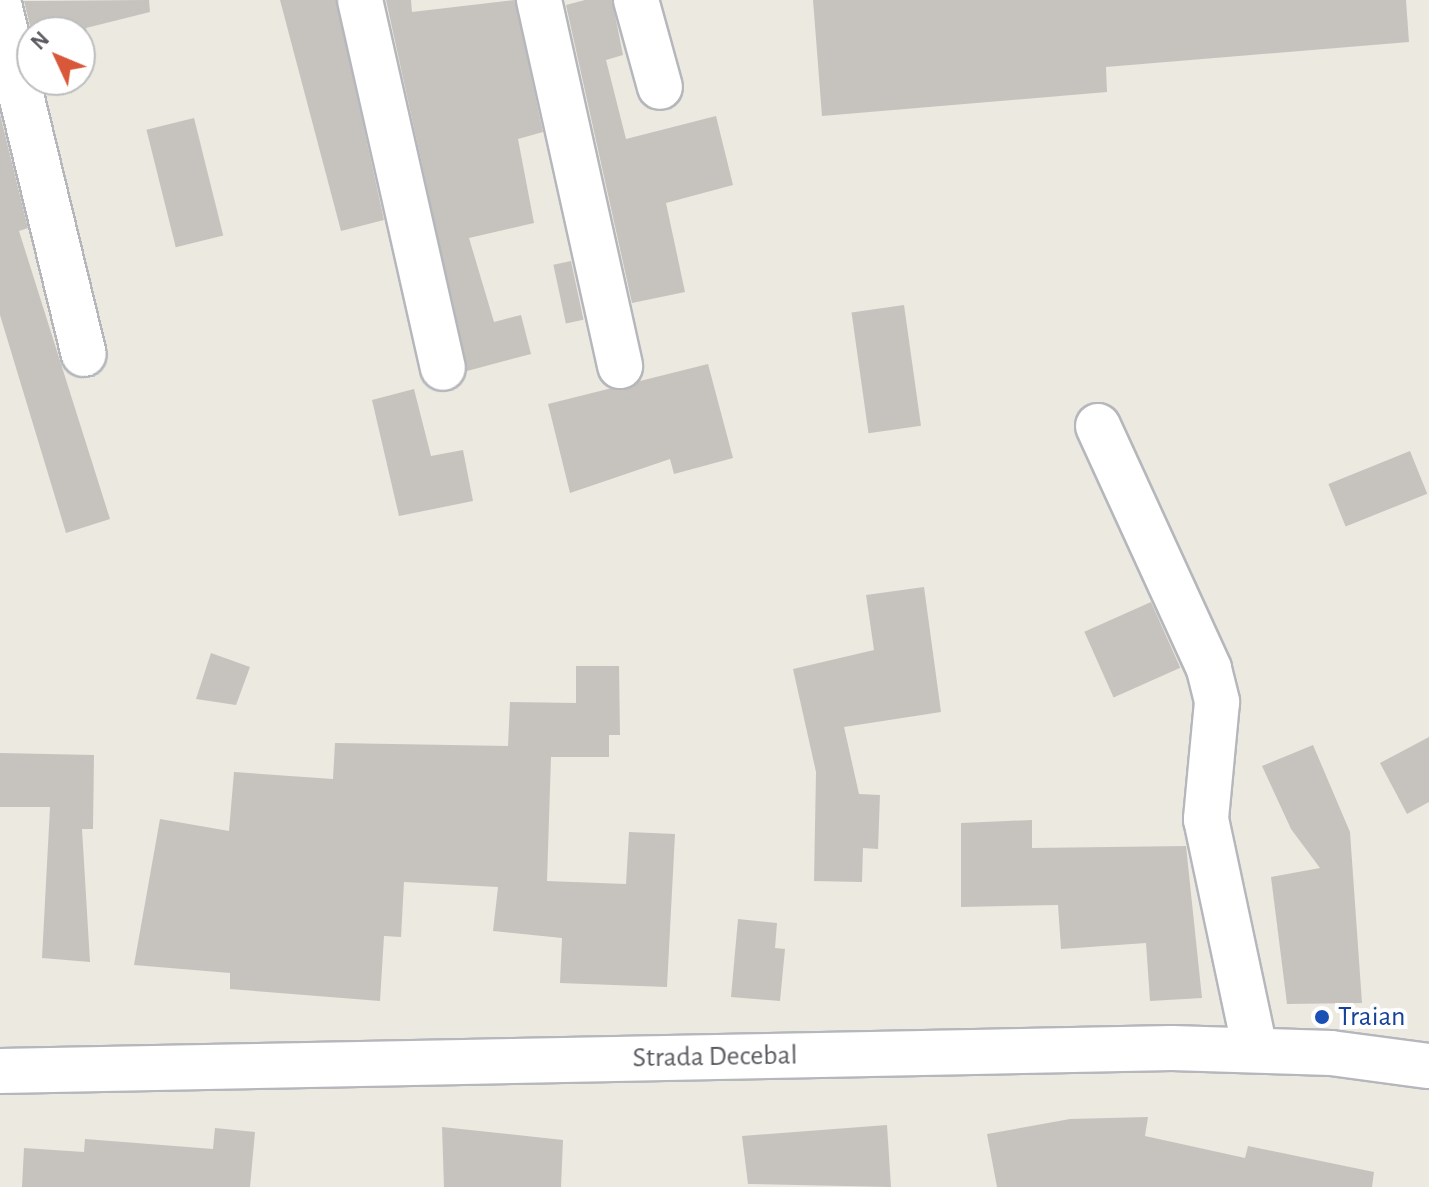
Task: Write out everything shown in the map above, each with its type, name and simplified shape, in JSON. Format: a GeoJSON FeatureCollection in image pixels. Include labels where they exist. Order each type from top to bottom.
{"type":"FeatureCollection","features":[{"type":"Feature","properties":{"kind":"street"},"geometry":{"type":"LineString","coordinates":[[360,0],[443,368]]}},
{"type":"Feature","properties":{"kind":"street"},"geometry":{"type":"LineString","coordinates":[[539,0],[620,366]]}},
{"type":"Feature","properties":{"kind":"street"},"geometry":{"type":"LineString","coordinates":[[636,0],[660,87]]}},
{"type":"Feature","properties":{"kind":"street"},"geometry":{"type":"LineString","coordinates":[[0,8],[84,354]]}},
{"type":"Feature","properties":{"kind":"street"},"geometry":{"type":"LineString","coordinates":[[1098,426],[1209,669],[1217,702],[1206,819],[1255,1049]]}},
{"type":"Feature","properties":{"kind":"street","name":"Strada Decebal"},"geometry":{"type":"LineString","coordinates":[[0,1071],[1255,1049],[1429,1066]]}},
{"type":"Feature","properties":{"kind":"building"},"geometry":{"type":"Polygon","coordinates":[[[149,0],[150,12],[96,26],[96,16],[28,16],[24,1],[149,0]]]}},
{"type":"Feature","properties":{"kind":"building"},"geometry":{"type":"Polygon","coordinates":[[[280,0],[336,0],[384,220],[341,231],[280,0]]]}},
{"type":"Feature","properties":{"kind":"building"},"geometry":{"type":"Polygon","coordinates":[[[386,0],[411,0],[412,12],[515,0],[543,132],[518,139],[534,223],[469,238],[494,322],[521,315],[531,354],[467,371],[386,0]]]}},
{"type":"Feature","properties":{"kind":"building"},"geometry":{"type":"Polygon","coordinates":[[[585,0],[612,0],[623,55],[606,60],[626,139],[716,116],[733,185],[666,203],[685,292],[632,303],[566,5],[585,0]]]}},
{"type":"Feature","properties":{"kind":"building"},"geometry":{"type":"Polygon","coordinates":[[[813,0],[1406,0],[1409,42],[1106,67],[1107,92],[822,116],[813,0]]]}},
{"type":"Feature","properties":{"kind":"building"},"geometry":{"type":"Polygon","coordinates":[[[0,114],[28,228],[19,231],[110,519],[66,533],[0,315],[0,114]]]}},
{"type":"Feature","properties":{"kind":"building"},"geometry":{"type":"Polygon","coordinates":[[[194,118],[223,235],[176,247],[146,130],[194,118]]]}},
{"type":"Feature","properties":{"kind":"building"},"geometry":{"type":"Polygon","coordinates":[[[571,261],[583,320],[566,323],[553,265],[571,261]]]}},
{"type":"Feature","properties":{"kind":"building"},"geometry":{"type":"Polygon","coordinates":[[[904,305],[921,426],[868,433],[852,312],[904,305]]]}},
{"type":"Feature","properties":{"kind":"building"},"geometry":{"type":"Polygon","coordinates":[[[708,364],[733,458],[674,474],[670,459],[570,493],[548,404],[708,364]]]}},
{"type":"Feature","properties":{"kind":"building"},"geometry":{"type":"Polygon","coordinates":[[[414,389],[431,456],[463,450],[473,501],[399,516],[372,400],[414,389]]]}},
{"type":"Feature","properties":{"kind":"building"},"geometry":{"type":"Polygon","coordinates":[[[1410,451],[1427,494],[1346,527],[1328,484],[1410,451]]]}},
{"type":"Feature","properties":{"kind":"building"},"geometry":{"type":"Polygon","coordinates":[[[924,587],[941,712],[844,727],[859,794],[880,795],[878,849],[863,848],[862,882],[814,881],[816,772],[793,669],[874,650],[866,595],[924,587]]]}},
{"type":"Feature","properties":{"kind":"building"},"geometry":{"type":"Polygon","coordinates":[[[1151,602],[1180,668],[1114,697],[1084,632],[1151,602]]]}},
{"type":"Feature","properties":{"kind":"building"},"geometry":{"type":"Polygon","coordinates":[[[211,653],[250,667],[236,705],[196,699],[211,653]]]}},
{"type":"Feature","properties":{"kind":"building"},"geometry":{"type":"Polygon","coordinates":[[[576,666],[619,666],[620,735],[609,735],[609,757],[551,757],[547,881],[626,884],[629,832],[675,834],[667,987],[560,983],[562,938],[493,931],[498,887],[404,882],[401,937],[384,936],[380,1001],[230,989],[230,973],[134,965],[160,819],[229,831],[234,772],[333,779],[335,743],[508,746],[510,702],[576,703],[576,666]]]}},
{"type":"Feature","properties":{"kind":"building"},"geometry":{"type":"Polygon","coordinates":[[[1429,737],[1429,802],[1407,814],[1380,763],[1429,737]]]}},
{"type":"Feature","properties":{"kind":"building"},"geometry":{"type":"Polygon","coordinates":[[[1313,745],[1350,832],[1362,1003],[1287,1004],[1271,877],[1320,868],[1291,829],[1262,766],[1313,745]]]}},
{"type":"Feature","properties":{"kind":"building"},"geometry":{"type":"Polygon","coordinates":[[[0,753],[94,755],[93,829],[82,829],[90,962],[42,958],[50,807],[0,807],[0,753]]]}},
{"type":"Feature","properties":{"kind":"building"},"geometry":{"type":"Polygon","coordinates":[[[1032,820],[1032,848],[1186,846],[1202,998],[1150,1001],[1146,943],[1061,949],[1058,905],[961,907],[961,823],[1032,820]]]}},
{"type":"Feature","properties":{"kind":"building"},"geometry":{"type":"Polygon","coordinates":[[[738,919],[777,923],[775,948],[785,949],[780,1001],[731,997],[738,919]]]}},
{"type":"Feature","properties":{"kind":"building"},"geometry":{"type":"Polygon","coordinates":[[[1148,1117],[1145,1136],[1245,1158],[1248,1146],[1374,1172],[1372,1187],[997,1187],[987,1134],[1070,1119],[1148,1117]]]}},
{"type":"Feature","properties":{"kind":"building"},"geometry":{"type":"Polygon","coordinates":[[[887,1125],[891,1187],[748,1184],[742,1136],[887,1125]]]}},
{"type":"Feature","properties":{"kind":"building"},"geometry":{"type":"Polygon","coordinates":[[[442,1127],[563,1140],[561,1187],[444,1187],[442,1127]]]}},
{"type":"Feature","properties":{"kind":"building"},"geometry":{"type":"Polygon","coordinates":[[[215,1128],[255,1132],[250,1187],[22,1187],[24,1148],[84,1152],[85,1139],[213,1149],[215,1128]]]}},
{"type":"Feature","properties":{"kind":"place","name":"Traian"},"geometry":{"type":"Point","coordinates":[1322,1017]}}]}
